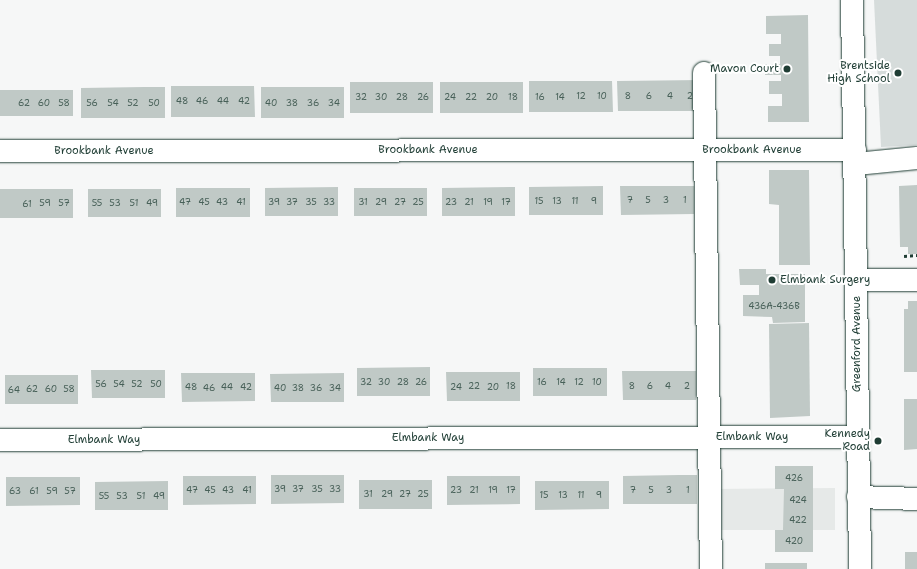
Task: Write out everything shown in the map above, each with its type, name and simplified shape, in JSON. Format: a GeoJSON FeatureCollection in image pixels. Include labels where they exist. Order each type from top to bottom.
{"type":"FeatureCollection","features":[{"type":"Feature","properties":{"kind":"street","name":"Greenford Avenue"},"geometry":{"type":"LineString","coordinates":[[852,0],[858,280],[857,437],[860,569]]}},
{"type":"Feature","properties":{"kind":"street"},"geometry":{"type":"LineString","coordinates":[[704,73],[711,437],[711,569]]}},
{"type":"Feature","properties":{"kind":"street","name":"Brookbank Avenue"},"geometry":{"type":"LineString","coordinates":[[0,151],[705,149],[855,157],[917,158]]}},
{"type":"Feature","properties":{"kind":"street"},"geometry":{"type":"LineString","coordinates":[[858,280],[917,280]]}},
{"type":"Feature","properties":{"kind":"street","name":"Elmbank Way"},"geometry":{"type":"LineString","coordinates":[[0,440],[857,437]]}},
{"type":"Feature","properties":{"kind":"street"},"geometry":{"type":"LineString","coordinates":[[858,497],[917,499]]}},
{"type":"Feature","properties":{"kind":"shaded area","name":"Brentside High School"},"geometry":{"type":"Polygon","coordinates":[[[874,0],[917,0],[917,145],[881,147],[874,0]]]}},
{"type":"Feature","properties":{"kind":"shaded area"},"geometry":{"type":"Polygon","coordinates":[[[835,488],[835,530],[715,530],[714,489],[835,488]]]}},
{"type":"Feature","properties":{"kind":"building","name":"Mavon Court"},"geometry":{"type":"Polygon","coordinates":[[[808,15],[809,122],[768,122],[768,106],[782,106],[782,94],[769,94],[769,81],[781,81],[781,75],[765,75],[765,64],[780,64],[780,56],[769,56],[769,44],[781,44],[781,34],[766,34],[766,16],[808,15]]]}},
{"type":"Feature","properties":{"kind":"building"},"geometry":{"type":"Polygon","coordinates":[[[701,80],[701,111],[618,111],[617,81],[701,80]]]}},
{"type":"Feature","properties":{"kind":"building"},"geometry":{"type":"Polygon","coordinates":[[[529,81],[612,81],[613,112],[529,112],[529,81]]]}},
{"type":"Feature","properties":{"kind":"building"},"geometry":{"type":"Polygon","coordinates":[[[350,82],[433,82],[433,113],[350,113],[350,82]]]}},
{"type":"Feature","properties":{"kind":"building"},"geometry":{"type":"Polygon","coordinates":[[[440,82],[523,82],[523,113],[440,113],[440,82]]]}},
{"type":"Feature","properties":{"kind":"building"},"geometry":{"type":"Polygon","coordinates":[[[171,86],[254,86],[255,117],[171,117],[171,86]]]}},
{"type":"Feature","properties":{"kind":"building"},"geometry":{"type":"Polygon","coordinates":[[[165,87],[165,118],[81,118],[81,88],[165,87]]]}},
{"type":"Feature","properties":{"kind":"building"},"geometry":{"type":"Polygon","coordinates":[[[261,87],[344,87],[344,118],[261,118],[261,87]]]}},
{"type":"Feature","properties":{"kind":"building"},"geometry":{"type":"Polygon","coordinates":[[[0,90],[73,90],[73,116],[0,116],[0,90]]]}},
{"type":"Feature","properties":{"kind":"building"},"geometry":{"type":"Polygon","coordinates":[[[769,170],[809,170],[810,265],[779,265],[779,205],[769,204],[769,170]]]}},
{"type":"Feature","properties":{"kind":"building"},"geometry":{"type":"Polygon","coordinates":[[[917,185],[917,254],[908,254],[908,247],[900,247],[899,186],[917,185]]]}},
{"type":"Feature","properties":{"kind":"building"},"geometry":{"type":"Polygon","coordinates":[[[603,186],[603,215],[529,215],[529,187],[603,186]]]}},
{"type":"Feature","properties":{"kind":"building"},"geometry":{"type":"Polygon","coordinates":[[[620,186],[694,186],[694,214],[621,215],[620,186]]]}},
{"type":"Feature","properties":{"kind":"building"},"geometry":{"type":"Polygon","coordinates":[[[338,187],[338,216],[265,216],[265,188],[338,187]]]}},
{"type":"Feature","properties":{"kind":"building"},"geometry":{"type":"Polygon","coordinates":[[[515,187],[515,216],[442,216],[442,188],[515,187]]]}},
{"type":"Feature","properties":{"kind":"building"},"geometry":{"type":"Polygon","coordinates":[[[176,188],[250,188],[250,217],[176,217],[176,188]]]}},
{"type":"Feature","properties":{"kind":"building"},"geometry":{"type":"Polygon","coordinates":[[[354,188],[427,188],[427,216],[354,216],[354,188]]]}},
{"type":"Feature","properties":{"kind":"building"},"geometry":{"type":"Polygon","coordinates":[[[0,189],[73,189],[73,218],[0,218],[0,189]]]}},
{"type":"Feature","properties":{"kind":"building"},"geometry":{"type":"Polygon","coordinates":[[[88,189],[161,189],[161,217],[88,217],[88,189]]]}},
{"type":"Feature","properties":{"kind":"building"},"geometry":{"type":"Polygon","coordinates":[[[739,269],[766,269],[766,274],[805,274],[805,322],[773,323],[772,317],[743,316],[743,295],[759,295],[759,285],[740,285],[739,269]]]}},
{"type":"Feature","properties":{"kind":"building"},"geometry":{"type":"Polygon","coordinates":[[[908,301],[917,301],[917,372],[904,372],[904,309],[908,309],[908,301]]]}},
{"type":"Feature","properties":{"kind":"building"},"geometry":{"type":"Polygon","coordinates":[[[809,323],[810,416],[770,418],[769,324],[809,323]]]}},
{"type":"Feature","properties":{"kind":"building"},"geometry":{"type":"Polygon","coordinates":[[[430,367],[430,396],[357,396],[357,368],[430,367]]]}},
{"type":"Feature","properties":{"kind":"building"},"geometry":{"type":"Polygon","coordinates":[[[533,368],[607,368],[607,396],[533,396],[533,368]]]}},
{"type":"Feature","properties":{"kind":"building"},"geometry":{"type":"Polygon","coordinates":[[[91,370],[165,370],[165,398],[92,398],[91,370]]]}},
{"type":"Feature","properties":{"kind":"building"},"geometry":{"type":"Polygon","coordinates":[[[622,371],[696,371],[696,400],[623,400],[622,371]]]}},
{"type":"Feature","properties":{"kind":"building"},"geometry":{"type":"Polygon","coordinates":[[[446,372],[520,372],[520,401],[447,401],[446,372]]]}},
{"type":"Feature","properties":{"kind":"building"},"geometry":{"type":"Polygon","coordinates":[[[181,373],[255,373],[255,401],[182,402],[181,373]]]}},
{"type":"Feature","properties":{"kind":"building"},"geometry":{"type":"Polygon","coordinates":[[[344,373],[344,402],[271,402],[270,374],[344,373]]]}},
{"type":"Feature","properties":{"kind":"building"},"geometry":{"type":"Polygon","coordinates":[[[5,375],[78,375],[78,404],[5,404],[5,375]]]}},
{"type":"Feature","properties":{"kind":"building"},"geometry":{"type":"Polygon","coordinates":[[[904,399],[917,399],[917,449],[904,450],[904,399]]]}},
{"type":"Feature","properties":{"kind":"building"},"geometry":{"type":"Polygon","coordinates":[[[775,466],[813,466],[813,552],[775,552],[775,530],[783,530],[784,489],[775,489],[775,466]]]}},
{"type":"Feature","properties":{"kind":"building"},"geometry":{"type":"Polygon","coordinates":[[[271,475],[344,475],[344,503],[271,504],[271,475]]]}},
{"type":"Feature","properties":{"kind":"building"},"geometry":{"type":"Polygon","coordinates":[[[697,475],[697,504],[623,504],[623,476],[697,475]]]}},
{"type":"Feature","properties":{"kind":"building"},"geometry":{"type":"Polygon","coordinates":[[[183,476],[256,476],[256,504],[183,505],[183,476]]]}},
{"type":"Feature","properties":{"kind":"building"},"geometry":{"type":"Polygon","coordinates":[[[447,476],[520,476],[520,504],[447,505],[447,476]]]}},
{"type":"Feature","properties":{"kind":"building"},"geometry":{"type":"Polygon","coordinates":[[[6,477],[80,477],[80,505],[6,506],[6,477]]]}},
{"type":"Feature","properties":{"kind":"building"},"geometry":{"type":"Polygon","coordinates":[[[359,480],[432,480],[432,509],[359,509],[359,480]]]}},
{"type":"Feature","properties":{"kind":"building"},"geometry":{"type":"Polygon","coordinates":[[[168,481],[168,510],[95,510],[95,482],[168,481]]]}},
{"type":"Feature","properties":{"kind":"building"},"geometry":{"type":"Polygon","coordinates":[[[535,481],[609,481],[609,509],[535,510],[535,481]]]}},
{"type":"Feature","properties":{"kind":"building"},"geometry":{"type":"Polygon","coordinates":[[[905,552],[917,552],[917,569],[905,569],[905,552]]]}},
{"type":"Feature","properties":{"kind":"building"},"geometry":{"type":"Polygon","coordinates":[[[765,563],[807,563],[807,569],[765,569],[765,563]]]}},
{"type":"Feature","properties":{"kind":"place","name":"Mavon Court"},"geometry":{"type":"Point","coordinates":[787,69]}},
{"type":"Feature","properties":{"kind":"place","name":"Brentside High School"},"geometry":{"type":"Point","coordinates":[898,73]}},
{"type":"Feature","properties":{"kind":"place","name":"Elmbank Surgery"},"geometry":{"type":"Point","coordinates":[772,280]}},
{"type":"Feature","properties":{"kind":"place","name":"Kennedy Road"},"geometry":{"type":"Point","coordinates":[878,441]}}]}
